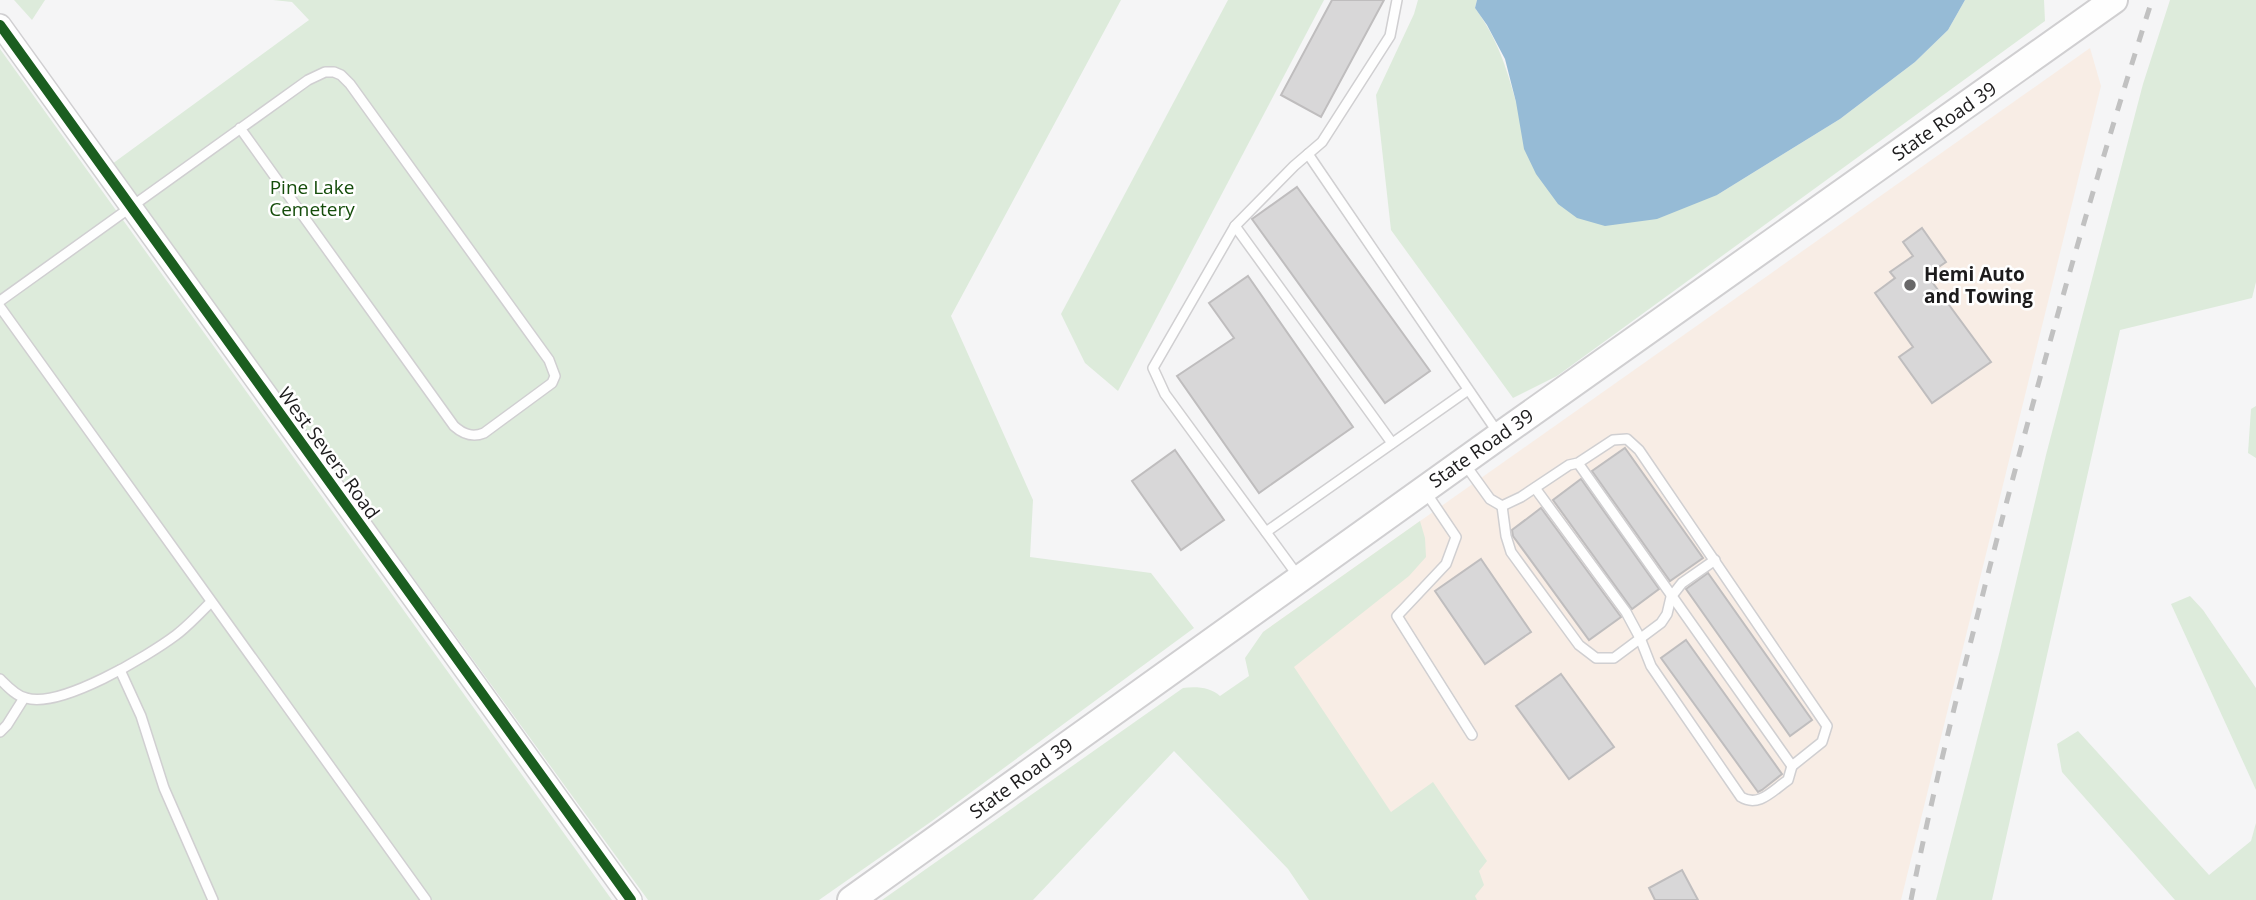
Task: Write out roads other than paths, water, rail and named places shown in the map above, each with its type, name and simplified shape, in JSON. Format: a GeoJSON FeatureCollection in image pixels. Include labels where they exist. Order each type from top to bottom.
{"type":"FeatureCollection","features":[{"type":"Feature","properties":{"kind":"main road","name":"State Road 39"},"geometry":{"type":"LineString","coordinates":[[851,900],[2110,1]]}},
{"type":"Feature","properties":{"kind":"street","name":"West Severs Road"},"geometry":{"type":"LineString","coordinates":[[0,25],[631,900]]}},
{"type":"Feature","properties":{"kind":"lane"},"geometry":{"type":"LineString","coordinates":[[1300,578],[1165,394],[1153,368],[1236,226],[1261,197],[1322,142],[1390,36],[1397,0]]}},
{"type":"Feature","properties":{"kind":"lane"},"geometry":{"type":"LineString","coordinates":[[0,301],[131,207],[240,128],[307,80],[325,72],[341,75],[350,84],[549,360],[555,376],[552,383],[484,433],[477,436],[462,433],[454,426],[240,128]]}},
{"type":"Feature","properties":{"kind":"lane"},"geometry":{"type":"LineString","coordinates":[[1308,154],[1499,436]]}},
{"type":"Feature","properties":{"kind":"lane"},"geometry":{"type":"LineString","coordinates":[[1236,226],[1392,443]]}},
{"type":"Feature","properties":{"kind":"lane"},"geometry":{"type":"LineString","coordinates":[[0,307],[426,900]]}},
{"type":"Feature","properties":{"kind":"lane"},"geometry":{"type":"LineString","coordinates":[[1266,532],[1468,390]]}},
{"type":"Feature","properties":{"kind":"lane"},"geometry":{"type":"LineString","coordinates":[[1502,506],[1613,440],[1627,439],[1639,450],[1827,726],[1822,742],[1792,766],[1788,780],[1757,802],[1749,802],[1741,797],[1651,666],[1626,612],[1535,488]]}},
{"type":"Feature","properties":{"kind":"lane"},"geometry":{"type":"LineString","coordinates":[[1463,461],[1490,499],[1502,506]]}},
{"type":"Feature","properties":{"kind":"lane"},"geometry":{"type":"LineString","coordinates":[[1578,463],[1792,766]]}},
{"type":"Feature","properties":{"kind":"lane"},"geometry":{"type":"LineString","coordinates":[[1424,490],[1456,537],[1446,564],[1396,616],[1472,735]]}},
{"type":"Feature","properties":{"kind":"lane"},"geometry":{"type":"LineString","coordinates":[[1502,506],[1511,552],[1578,645],[1596,658],[1614,658],[1661,623],[1667,614],[1671,597],[1682,583],[1715,561]]}},
{"type":"Feature","properties":{"kind":"lane"},"geometry":{"type":"LineString","coordinates":[[0,679],[24,698],[39,700],[60,696],[139,660],[178,634],[211,602]]}},
{"type":"Feature","properties":{"kind":"lane"},"geometry":{"type":"LineString","coordinates":[[120,670],[141,716],[163,788],[213,900]]}},
{"type":"Feature","properties":{"kind":"lane"},"geometry":{"type":"LineString","coordinates":[[0,732],[24,698]]}},
{"type":"Feature","properties":{"kind":"water"},"geometry":{"type":"Polygon","coordinates":[[[1477,0],[1965,0],[1948,30],[1915,62],[1840,119],[1717,195],[1657,219],[1605,226],[1577,218],[1558,204],[1536,174],[1524,149],[1505,59],[1475,8],[1477,0]]]}},
{"type":"Feature","properties":{"kind":"railway"},"geometry":{"type":"LineString","coordinates":[[1911,900],[1948,735],[2027,427],[2066,284],[2152,0]]}},
{"type":"Feature","properties":{"kind":"place","name":"Hemi Auto and Towing"},"geometry":{"type":"Point","coordinates":[1910,285]}},
{"type":"Feature","properties":{"kind":"park label","name":"Pine Lake Cemetery"},"geometry":{"type":"Point","coordinates":[312,198]}}]}
